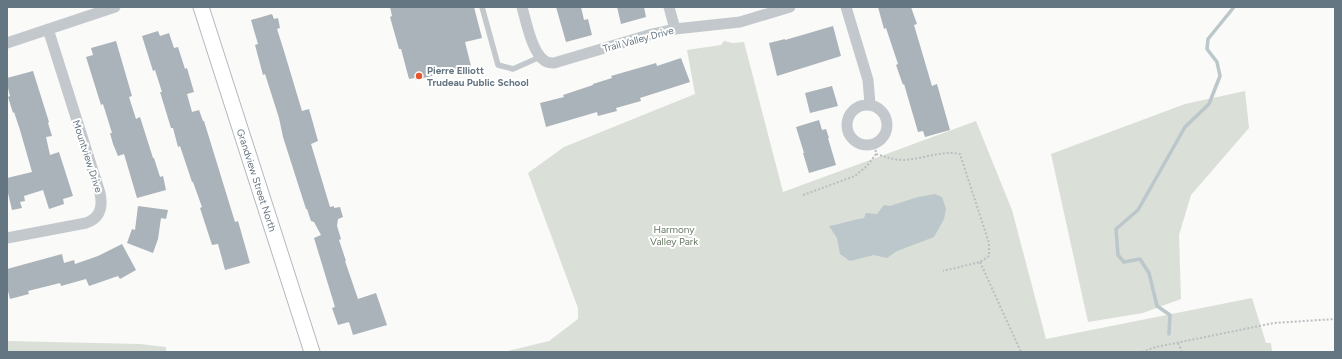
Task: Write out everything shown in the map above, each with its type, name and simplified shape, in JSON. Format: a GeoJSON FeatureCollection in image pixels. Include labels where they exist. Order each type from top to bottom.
{"type":"FeatureCollection","features":[{"type":"Feature","properties":{"kind":"street"},"geometry":{"type":"LineString","coordinates":[[7,43],[115,7]]}},
{"type":"Feature","properties":{"kind":"street","name":"Grandview Street North"},"geometry":{"type":"LineString","coordinates":[[201,7],[312,352]]}},
{"type":"Feature","properties":{"kind":"street"},"geometry":{"type":"LineString","coordinates":[[522,7],[534,48],[540,57]]}},
{"type":"Feature","properties":{"kind":"street"},"geometry":{"type":"LineString","coordinates":[[669,7],[675,29]]}},
{"type":"Feature","properties":{"kind":"street","name":"Trail Valley Drive"},"geometry":{"type":"LineString","coordinates":[[540,57],[546,62],[561,62],[652,34],[675,29],[740,22],[790,7]]}},
{"type":"Feature","properties":{"kind":"street"},"geometry":{"type":"LineString","coordinates":[[846,7],[868,80],[870,104]]}},
{"type":"Feature","properties":{"kind":"street","name":"Mountview Drive"},"geometry":{"type":"LineString","coordinates":[[7,238],[86,223],[94,219],[101,208],[100,193],[48,29]]}},
{"type":"Feature","properties":{"kind":"street"},"geometry":{"type":"LineString","coordinates":[[870,104],[881,111],[887,120],[885,134],[880,140],[876,149],[857,142],[848,132],[847,124],[851,113],[856,108],[870,104]]}},
{"type":"Feature","properties":{"kind":"lane"},"geometry":{"type":"LineString","coordinates":[[482,7],[498,64],[513,69],[540,57]]}},
{"type":"Feature","properties":{"kind":"path"},"geometry":{"type":"LineString","coordinates":[[803,195],[855,176],[867,166],[876,149],[896,160],[906,160],[951,152],[960,154],[989,243],[989,256],[980,262],[943,271]]}},
{"type":"Feature","properties":{"kind":"path"},"geometry":{"type":"LineString","coordinates":[[980,262],[1022,352]]}},
{"type":"Feature","properties":{"kind":"path"},"geometry":{"type":"LineString","coordinates":[[1142,352],[1156,347],[1274,323],[1335,319]]}},
{"type":"Feature","properties":{"kind":"path"},"geometry":{"type":"LineString","coordinates":[[1178,343],[1182,352]]}},
{"type":"Feature","properties":{"kind":"green space","name":"Harmony Valley Park"},"geometry":{"type":"Polygon","coordinates":[[[724,41],[733,43],[744,42],[783,192],[976,121],[1012,210],[1046,339],[1252,298],[1266,343],[1271,343],[1272,352],[504,352],[549,341],[578,319],[578,308],[528,173],[564,147],[695,94],[687,50],[721,45],[724,41]]]}},
{"type":"Feature","properties":{"kind":"green space"},"geometry":{"type":"Polygon","coordinates":[[[1245,91],[1249,128],[1191,195],[1179,235],[1181,299],[1143,313],[1088,322],[1051,154],[1185,104],[1245,91]]]}},
{"type":"Feature","properties":{"kind":"green space"},"geometry":{"type":"Polygon","coordinates":[[[7,341],[140,344],[166,347],[166,352],[7,352],[7,341]]]}},
{"type":"Feature","properties":{"kind":"shaded area"},"geometry":{"type":"Polygon","coordinates":[[[935,194],[942,197],[946,209],[944,219],[934,237],[897,251],[887,258],[874,255],[850,261],[840,254],[837,238],[829,226],[864,218],[866,213],[877,214],[884,205],[890,206],[918,197],[935,194]]]}},
{"type":"Feature","properties":{"kind":"building"},"geometry":{"type":"Polygon","coordinates":[[[390,7],[474,7],[482,38],[465,42],[471,66],[416,80],[415,78],[409,79],[390,17],[392,16],[390,7]]]}},
{"type":"Feature","properties":{"kind":"building"},"geometry":{"type":"Polygon","coordinates":[[[556,7],[581,7],[584,20],[588,19],[592,35],[566,42],[556,7]]]}},
{"type":"Feature","properties":{"kind":"building"},"geometry":{"type":"Polygon","coordinates":[[[617,7],[644,7],[646,17],[621,24],[617,7]]]}},
{"type":"Feature","properties":{"kind":"building"},"geometry":{"type":"Polygon","coordinates":[[[878,7],[911,7],[917,24],[914,25],[932,86],[937,84],[950,130],[925,137],[923,131],[918,132],[904,84],[903,85],[896,65],[898,64],[886,28],[884,29],[878,7]]]}},
{"type":"Feature","properties":{"kind":"building"},"geometry":{"type":"Polygon","coordinates":[[[272,14],[274,19],[278,18],[280,28],[277,29],[302,111],[309,109],[318,141],[311,144],[330,207],[340,207],[343,217],[338,219],[337,226],[341,239],[339,240],[358,299],[376,293],[387,325],[353,335],[349,322],[338,325],[332,308],[335,307],[314,238],[321,235],[314,222],[311,221],[306,209],[265,74],[263,75],[255,45],[258,44],[251,20],[272,14]]]}},
{"type":"Feature","properties":{"kind":"building"},"geometry":{"type":"Polygon","coordinates":[[[833,26],[841,56],[777,76],[769,43],[785,40],[833,26]]]}},
{"type":"Feature","properties":{"kind":"building"},"geometry":{"type":"Polygon","coordinates":[[[158,31],[160,36],[169,33],[174,48],[178,47],[185,69],[187,68],[194,92],[187,94],[192,112],[199,110],[204,121],[235,222],[238,221],[250,263],[225,270],[218,244],[212,245],[200,208],[202,207],[180,146],[178,147],[173,128],[171,128],[160,92],[162,92],[155,70],[153,71],[142,36],[158,31]]]}},
{"type":"Feature","properties":{"kind":"building"},"geometry":{"type":"Polygon","coordinates":[[[116,41],[132,96],[129,97],[136,119],[140,117],[160,177],[163,176],[166,190],[137,198],[124,154],[118,156],[113,144],[110,133],[112,133],[103,104],[101,105],[86,57],[93,55],[91,48],[116,41]]]}},
{"type":"Feature","properties":{"kind":"building"},"geometry":{"type":"Polygon","coordinates":[[[681,58],[690,82],[640,98],[641,101],[616,108],[617,111],[598,116],[597,112],[546,127],[540,103],[564,97],[563,95],[612,78],[611,76],[656,63],[657,66],[681,58]]]}},
{"type":"Feature","properties":{"kind":"building"},"geometry":{"type":"Polygon","coordinates":[[[33,71],[52,136],[46,137],[50,155],[59,152],[73,196],[63,199],[64,204],[49,209],[43,190],[24,196],[25,201],[20,202],[22,208],[12,210],[7,189],[7,178],[32,172],[20,130],[8,97],[10,96],[7,78],[33,71]]]}},
{"type":"Feature","properties":{"kind":"building"},"geometry":{"type":"Polygon","coordinates":[[[832,86],[838,106],[810,113],[805,93],[832,86]]]}},
{"type":"Feature","properties":{"kind":"building"},"geometry":{"type":"Polygon","coordinates":[[[819,120],[822,130],[826,129],[836,165],[809,173],[796,127],[819,120]]]}},
{"type":"Feature","properties":{"kind":"building"},"geometry":{"type":"Polygon","coordinates":[[[138,206],[168,210],[166,219],[161,218],[158,239],[153,253],[127,243],[132,229],[135,230],[138,206]]]}},
{"type":"Feature","properties":{"kind":"building"},"geometry":{"type":"Polygon","coordinates":[[[122,244],[136,270],[120,279],[118,276],[89,286],[86,279],[61,286],[60,283],[28,291],[29,294],[10,299],[7,287],[7,269],[62,254],[64,263],[74,260],[75,264],[98,256],[122,244]]]}},
{"type":"Feature","properties":{"kind":"waterway"},"geometry":{"type":"LineString","coordinates":[[1169,334],[1170,315],[1157,306],[1149,273],[1140,259],[1124,262],[1118,255],[1116,229],[1138,210],[1185,127],[1209,104],[1220,76],[1217,62],[1207,49],[1208,39],[1234,7]]}},
{"type":"Feature","properties":{"kind":"place","name":"Pierre Elliott Trudeau Public School"},"geometry":{"type":"Point","coordinates":[419,76]}}]}
